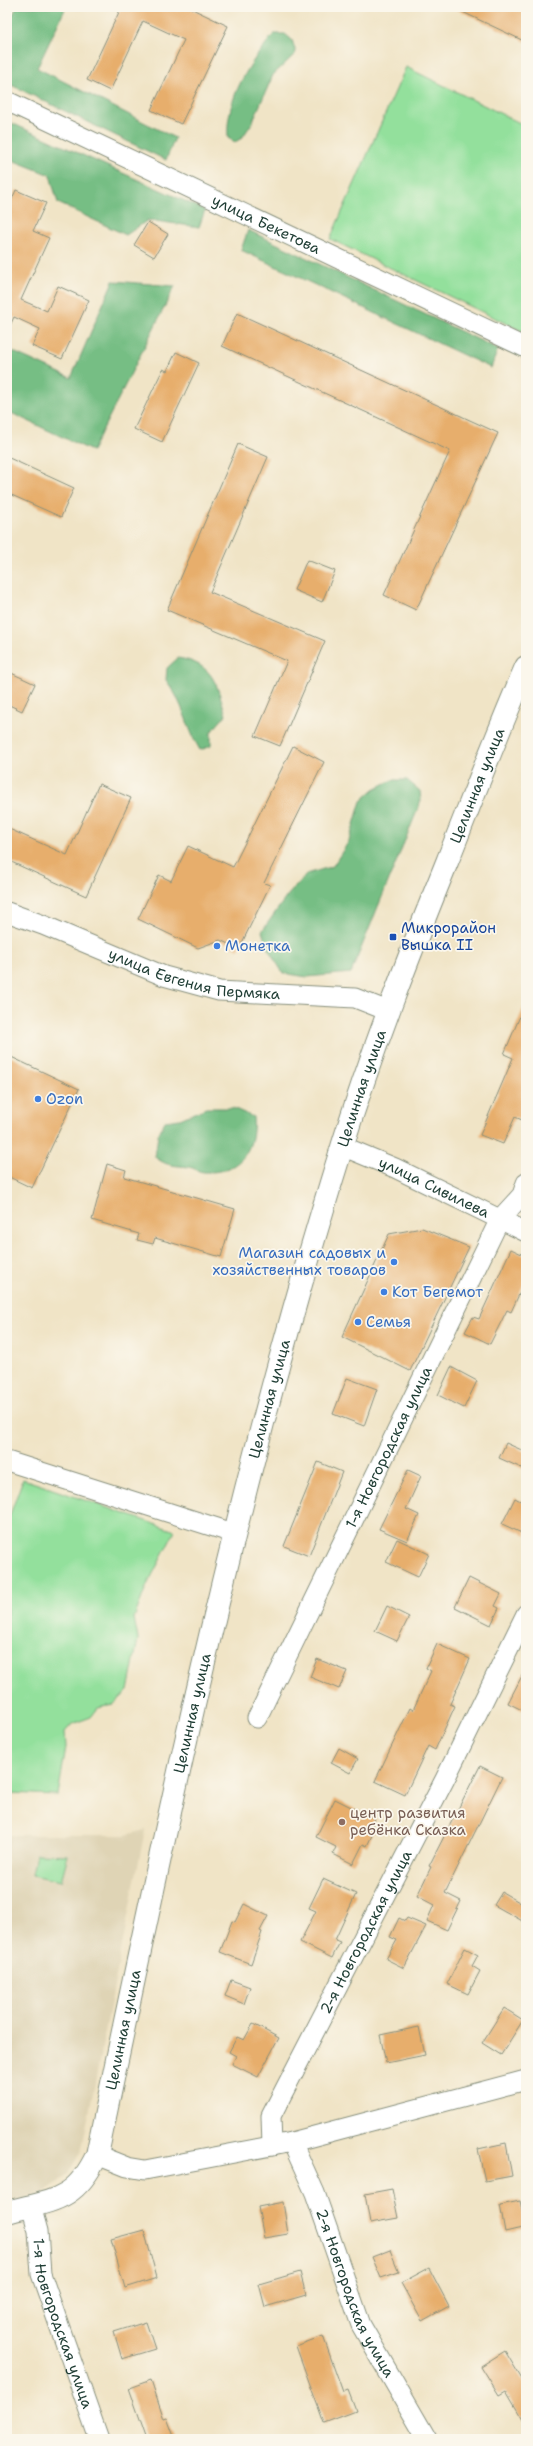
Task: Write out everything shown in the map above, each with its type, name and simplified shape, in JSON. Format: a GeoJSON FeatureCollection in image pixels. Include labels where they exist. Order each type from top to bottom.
{"type":"FeatureCollection","features":[{"type":"Feature","properties":{"kind":"main road","name":"Целинная улица"},"geometry":{"type":"LineString","coordinates":[[7,2212],[54,2200],[75,2189],[88,2174],[97,2155],[162,1844],[233,1533],[296,1303],[342,1146],[388,1011],[526,667]]}},
{"type":"Feature","properties":{"kind":"street","name":"улица Бекетова"},"geometry":{"type":"LineString","coordinates":[[7,101],[526,348]]}},
{"type":"Feature","properties":{"kind":"street","name":"улица Евгения Пермяка"},"geometry":{"type":"LineString","coordinates":[[7,912],[43,925],[164,976],[219,991],[355,998],[388,1011]]}},
{"type":"Feature","properties":{"kind":"street","name":"улица Сивилева"},"geometry":{"type":"LineString","coordinates":[[342,1146],[396,1168],[526,1232]]}},
{"type":"Feature","properties":{"kind":"street","name":"1-я Новгородская улица"},"geometry":{"type":"LineString","coordinates":[[257,1718],[500,1219],[522,1195],[526,1183]]}},
{"type":"Feature","properties":{"kind":"street"},"geometry":{"type":"LineString","coordinates":[[7,1461],[233,1533]]}},
{"type":"Feature","properties":{"kind":"street","name":"2-я Новгородская улица"},"geometry":{"type":"LineString","coordinates":[[272,2146],[271,2116],[438,1794],[526,1614]]}},
{"type":"Feature","properties":{"kind":"street"},"geometry":{"type":"LineString","coordinates":[[97,2155],[127,2166],[145,2170],[292,2142],[526,2080]]}},
{"type":"Feature","properties":{"kind":"street","name":"2-я Новгородская улица"},"geometry":{"type":"LineString","coordinates":[[292,2142],[315,2193],[361,2325],[427,2439]]}},
{"type":"Feature","properties":{"kind":"street","name":"1-я Новгородская улица"},"geometry":{"type":"LineString","coordinates":[[32,2206],[38,2231],[41,2274],[99,2439]]}},
{"type":"Feature","properties":{"kind":"shaded area"},"geometry":{"type":"Polygon","coordinates":[[[145,1830],[81,2153],[68,2175],[43,2193],[7,2202],[7,1835],[125,1835],[145,1830]]]}},
{"type":"Feature","properties":{"kind":"green space"},"geometry":{"type":"Polygon","coordinates":[[[17,7],[66,7],[37,68],[175,138],[166,160],[7,83],[7,25],[17,7]]]}},
{"type":"Feature","properties":{"kind":"green space"},"geometry":{"type":"Polygon","coordinates":[[[274,34],[285,34],[292,40],[296,53],[273,75],[252,123],[242,138],[235,142],[228,138],[228,123],[235,95],[248,69],[274,34]]]}},
{"type":"Feature","properties":{"kind":"green space"},"geometry":{"type":"Polygon","coordinates":[[[406,67],[526,126],[526,333],[330,239],[406,67]]]}},
{"type":"Feature","properties":{"kind":"green space"},"geometry":{"type":"Polygon","coordinates":[[[7,121],[205,210],[199,227],[148,220],[126,235],[58,203],[50,175],[7,158],[7,121]]]}},
{"type":"Feature","properties":{"kind":"green space"},"geometry":{"type":"Polygon","coordinates":[[[248,230],[498,349],[491,368],[241,250],[248,230]]]}},
{"type":"Feature","properties":{"kind":"green space"},"geometry":{"type":"Polygon","coordinates":[[[113,281],[175,286],[92,451],[7,411],[7,349],[71,378],[113,281]]]}},
{"type":"Feature","properties":{"kind":"green space"},"geometry":{"type":"Polygon","coordinates":[[[178,658],[199,665],[212,677],[216,684],[226,715],[211,732],[211,746],[200,750],[191,733],[177,697],[166,680],[167,668],[178,658]]]}},
{"type":"Feature","properties":{"kind":"green space"},"geometry":{"type":"Polygon","coordinates":[[[392,780],[407,780],[420,791],[421,801],[351,973],[307,977],[283,973],[267,947],[262,931],[287,896],[307,874],[333,866],[349,841],[361,801],[374,789],[392,780]]]}},
{"type":"Feature","properties":{"kind":"green space"},"geometry":{"type":"Polygon","coordinates":[[[206,1108],[233,1108],[253,1117],[252,1140],[243,1158],[227,1169],[216,1172],[204,1172],[189,1167],[168,1164],[155,1157],[158,1135],[165,1121],[180,1119],[206,1108]]]}},
{"type":"Feature","properties":{"kind":"green space"},"geometry":{"type":"Polygon","coordinates":[[[23,1479],[175,1531],[146,1587],[134,1618],[138,1639],[128,1691],[113,1705],[98,1708],[91,1717],[72,1724],[65,1732],[66,1747],[58,1795],[7,1793],[7,1523],[23,1479]]]}},
{"type":"Feature","properties":{"kind":"green space"},"geometry":{"type":"Polygon","coordinates":[[[36,1854],[68,1855],[61,1881],[32,1875],[36,1854]]]}},
{"type":"Feature","properties":{"kind":"building"},"geometry":{"type":"Polygon","coordinates":[[[113,7],[188,7],[228,26],[181,124],[151,110],[184,40],[143,21],[110,91],[87,80],[120,10],[113,7]]]}},
{"type":"Feature","properties":{"kind":"building"},"geometry":{"type":"Polygon","coordinates":[[[452,7],[526,7],[526,42],[452,7]]]}},
{"type":"Feature","properties":{"kind":"building"},"geometry":{"type":"Polygon","coordinates":[[[16,190],[46,203],[33,231],[49,238],[21,300],[47,311],[58,286],[89,300],[62,359],[32,346],[40,329],[14,317],[7,332],[7,210],[16,190]]]}},
{"type":"Feature","properties":{"kind":"building"},"geometry":{"type":"Polygon","coordinates":[[[148,222],[168,234],[154,257],[134,245],[148,222]]]}},
{"type":"Feature","properties":{"kind":"building"},"geometry":{"type":"Polygon","coordinates":[[[237,313],[498,433],[416,610],[384,595],[450,451],[222,346],[237,313]]]}},
{"type":"Feature","properties":{"kind":"building"},"geometry":{"type":"Polygon","coordinates":[[[176,352],[199,363],[162,442],[134,429],[163,369],[167,371],[176,352]]]}},
{"type":"Feature","properties":{"kind":"building"},"geometry":{"type":"Polygon","coordinates":[[[238,444],[268,457],[210,592],[325,641],[280,746],[255,736],[287,661],[167,610],[238,444]]]}},
{"type":"Feature","properties":{"kind":"building"},"geometry":{"type":"Polygon","coordinates":[[[7,457],[74,488],[61,517],[7,493],[7,457]]]}},
{"type":"Feature","properties":{"kind":"building"},"geometry":{"type":"Polygon","coordinates":[[[307,560],[335,571],[322,602],[294,590],[307,560]]]}},
{"type":"Feature","properties":{"kind":"building"},"geometry":{"type":"Polygon","coordinates":[[[7,671],[35,684],[22,711],[7,704],[7,671]]]}},
{"type":"Feature","properties":{"kind":"building"},"geometry":{"type":"Polygon","coordinates":[[[293,746],[324,762],[264,883],[270,885],[239,949],[220,940],[198,948],[138,919],[159,875],[171,881],[188,846],[233,867],[293,746]]]}},
{"type":"Feature","properties":{"kind":"building"},"geometry":{"type":"Polygon","coordinates":[[[99,784],[131,798],[86,896],[7,860],[7,828],[67,855],[99,784]]]}},
{"type":"Feature","properties":{"kind":"building"},"geometry":{"type":"Polygon","coordinates":[[[526,1002],[526,1112],[522,1120],[515,1117],[503,1144],[480,1135],[513,1058],[504,1054],[526,1002]]]}},
{"type":"Feature","properties":{"kind":"building"},"geometry":{"type":"Polygon","coordinates":[[[7,1055],[79,1089],[32,1188],[7,1176],[7,1055]]]}},
{"type":"Feature","properties":{"kind":"building"},"geometry":{"type":"Polygon","coordinates":[[[107,1164],[126,1170],[124,1177],[235,1209],[221,1257],[155,1238],[153,1244],[137,1240],[139,1234],[92,1220],[107,1164]]]}},
{"type":"Feature","properties":{"kind":"building"},"geometry":{"type":"Polygon","coordinates":[[[422,1228],[469,1247],[410,1371],[342,1337],[389,1234],[422,1228]]]}},
{"type":"Feature","properties":{"kind":"building"},"geometry":{"type":"Polygon","coordinates":[[[511,1249],[526,1256],[526,1279],[511,1312],[507,1310],[490,1344],[465,1332],[473,1317],[479,1319],[511,1249]]]}},
{"type":"Feature","properties":{"kind":"building"},"geometry":{"type":"Polygon","coordinates":[[[451,1367],[477,1381],[464,1408],[438,1395],[451,1367]]]}},
{"type":"Feature","properties":{"kind":"building"},"geometry":{"type":"Polygon","coordinates":[[[347,1378],[377,1389],[364,1426],[333,1414],[347,1378]]]}},
{"type":"Feature","properties":{"kind":"building"},"geometry":{"type":"Polygon","coordinates":[[[506,1443],[526,1452],[526,1470],[499,1458],[506,1443]]]}},
{"type":"Feature","properties":{"kind":"building"},"geometry":{"type":"Polygon","coordinates":[[[318,1462],[342,1472],[309,1556],[284,1546],[318,1462]]]}},
{"type":"Feature","properties":{"kind":"building"},"geometry":{"type":"Polygon","coordinates":[[[408,1470],[421,1476],[406,1509],[419,1515],[407,1541],[379,1529],[408,1470]]]}},
{"type":"Feature","properties":{"kind":"building"},"geometry":{"type":"Polygon","coordinates":[[[515,1498],[526,1504],[526,1535],[502,1524],[515,1498]]]}},
{"type":"Feature","properties":{"kind":"building"},"geometry":{"type":"Polygon","coordinates":[[[397,1539],[429,1554],[418,1577],[386,1562],[397,1539]]]}},
{"type":"Feature","properties":{"kind":"building"},"geometry":{"type":"Polygon","coordinates":[[[469,1578],[501,1594],[495,1606],[499,1608],[491,1625],[455,1607],[469,1578]]]}},
{"type":"Feature","properties":{"kind":"building"},"geometry":{"type":"Polygon","coordinates":[[[387,1606],[409,1617],[397,1641],[375,1631],[387,1606]]]}},
{"type":"Feature","properties":{"kind":"building"},"geometry":{"type":"Polygon","coordinates":[[[437,1644],[470,1659],[450,1704],[455,1706],[435,1750],[428,1746],[405,1795],[375,1781],[410,1708],[413,1710],[431,1671],[426,1668],[437,1644]]]}},
{"type":"Feature","properties":{"kind":"building"},"geometry":{"type":"Polygon","coordinates":[[[317,1659],[347,1671],[339,1689],[310,1677],[317,1659]]]}},
{"type":"Feature","properties":{"kind":"building"},"geometry":{"type":"Polygon","coordinates":[[[526,1668],[526,1712],[508,1703],[526,1668]]]}},
{"type":"Feature","properties":{"kind":"building"},"geometry":{"type":"Polygon","coordinates":[[[339,1748],[358,1759],[350,1773],[331,1763],[339,1748]]]}},
{"type":"Feature","properties":{"kind":"building"},"geometry":{"type":"Polygon","coordinates":[[[480,1766],[502,1777],[445,1893],[461,1901],[447,1930],[427,1921],[434,1905],[417,1896],[431,1867],[429,1866],[480,1766]]]}},
{"type":"Feature","properties":{"kind":"building"},"geometry":{"type":"Polygon","coordinates":[[[335,1799],[375,1819],[371,1827],[375,1829],[367,1846],[363,1844],[353,1864],[333,1854],[336,1847],[316,1837],[335,1799]]]}},
{"type":"Feature","properties":{"kind":"building"},"geometry":{"type":"Polygon","coordinates":[[[323,1879],[356,1894],[335,1940],[340,1942],[332,1958],[300,1942],[316,1911],[309,1908],[323,1879]]]}},
{"type":"Feature","properties":{"kind":"building"},"geometry":{"type":"Polygon","coordinates":[[[502,1892],[526,1906],[526,1923],[494,1905],[502,1892]]]}},
{"type":"Feature","properties":{"kind":"building"},"geometry":{"type":"Polygon","coordinates":[[[244,1904],[268,1916],[260,1931],[262,1932],[251,1964],[220,1952],[232,1921],[235,1922],[244,1904]]]}},
{"type":"Feature","properties":{"kind":"building"},"geometry":{"type":"Polygon","coordinates":[[[399,1918],[405,1921],[407,1918],[426,1926],[404,1968],[386,1959],[397,1940],[390,1937],[399,1918]]]}},
{"type":"Feature","properties":{"kind":"building"},"geometry":{"type":"Polygon","coordinates":[[[465,1948],[478,1955],[472,1966],[480,1971],[468,1994],[447,1984],[465,1948]]]}},
{"type":"Feature","properties":{"kind":"building"},"geometry":{"type":"Polygon","coordinates":[[[231,1980],[250,1987],[244,2004],[225,1996],[231,1980]]]}},
{"type":"Feature","properties":{"kind":"building"},"geometry":{"type":"Polygon","coordinates":[[[504,2008],[523,2020],[501,2055],[482,2043],[504,2008]]]}},
{"type":"Feature","properties":{"kind":"building"},"geometry":{"type":"Polygon","coordinates":[[[253,2024],[279,2038],[258,2077],[232,2064],[236,2056],[229,2052],[237,2037],[244,2040],[253,2024]]]}},
{"type":"Feature","properties":{"kind":"building"},"geometry":{"type":"Polygon","coordinates":[[[419,2027],[425,2055],[386,2063],[380,2035],[419,2027]]]}},
{"type":"Feature","properties":{"kind":"building"},"geometry":{"type":"Polygon","coordinates":[[[506,2143],[512,2176],[485,2181],[478,2149],[506,2143]]]}},
{"type":"Feature","properties":{"kind":"building"},"geometry":{"type":"Polygon","coordinates":[[[392,2189],[398,2218],[370,2223],[365,2194],[392,2189]]]}},
{"type":"Feature","properties":{"kind":"building"},"geometry":{"type":"Polygon","coordinates":[[[520,2201],[526,2227],[505,2232],[500,2205],[520,2201]]]}},
{"type":"Feature","properties":{"kind":"building"},"geometry":{"type":"Polygon","coordinates":[[[283,2202],[288,2234],[264,2238],[258,2207],[283,2202]]]}},
{"type":"Feature","properties":{"kind":"building"},"geometry":{"type":"Polygon","coordinates":[[[144,2230],[157,2278],[125,2288],[111,2239],[144,2230]]]}},
{"type":"Feature","properties":{"kind":"building"},"geometry":{"type":"Polygon","coordinates":[[[390,2250],[399,2272],[381,2278],[372,2257],[390,2250]]]}},
{"type":"Feature","properties":{"kind":"building"},"geometry":{"type":"Polygon","coordinates":[[[429,2268],[449,2306],[422,2321],[401,2283],[429,2268]]]}},
{"type":"Feature","properties":{"kind":"building"},"geometry":{"type":"Polygon","coordinates":[[[300,2272],[306,2295],[265,2307],[259,2284],[300,2272]]]}},
{"type":"Feature","properties":{"kind":"building"},"geometry":{"type":"Polygon","coordinates":[[[146,2322],[155,2349],[122,2359],[114,2332],[146,2322]]]}},
{"type":"Feature","properties":{"kind":"building"},"geometry":{"type":"Polygon","coordinates":[[[323,2336],[343,2392],[348,2390],[356,2411],[324,2423],[296,2346],[323,2336]]]}},
{"type":"Feature","properties":{"kind":"building"},"geometry":{"type":"Polygon","coordinates":[[[505,2351],[526,2386],[526,2425],[506,2391],[499,2395],[481,2366],[505,2351]]]}},
{"type":"Feature","properties":{"kind":"building"},"geometry":{"type":"Polygon","coordinates":[[[151,2380],[164,2419],[167,2418],[175,2439],[147,2439],[129,2388],[151,2380]]]}},
{"type":"Feature","properties":{"kind":"place","name":"Микрорайон Вышка II"},"geometry":{"type":"Point","coordinates":[393,937]}},
{"type":"Feature","properties":{"kind":"place","name":"Монетка"},"geometry":{"type":"Point","coordinates":[217,946]}},
{"type":"Feature","properties":{"kind":"place","name":"Ozon"},"geometry":{"type":"Point","coordinates":[38,1099]}},
{"type":"Feature","properties":{"kind":"place","name":"Магазин садовых и хозяйственных товаров"},"geometry":{"type":"Point","coordinates":[394,1262]}},
{"type":"Feature","properties":{"kind":"place","name":"Кот Бегемот"},"geometry":{"type":"Point","coordinates":[384,1292]}},
{"type":"Feature","properties":{"kind":"place","name":"Семья"},"geometry":{"type":"Point","coordinates":[358,1322]}},
{"type":"Feature","properties":{"kind":"place","name":"центр развития ребёнка Сказка"},"geometry":{"type":"Point","coordinates":[342,1822]}}]}
